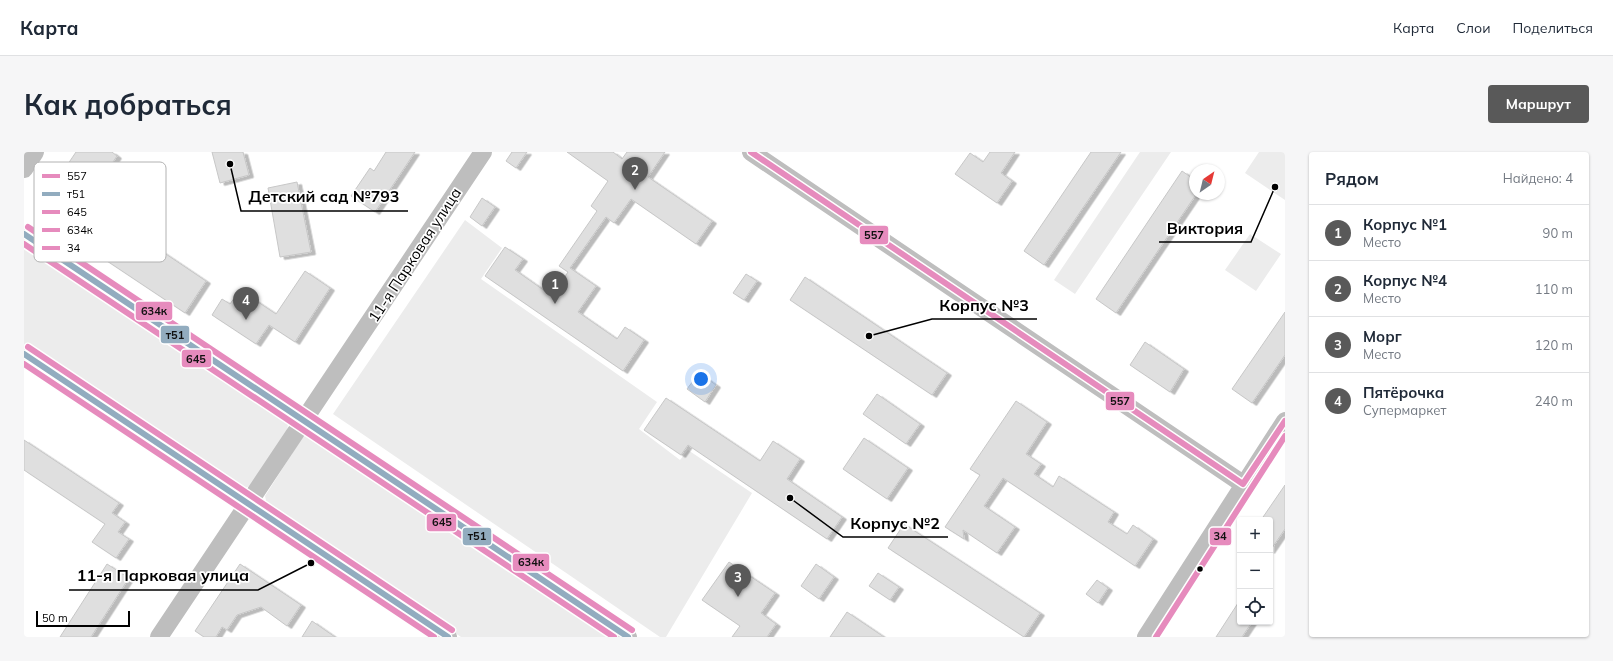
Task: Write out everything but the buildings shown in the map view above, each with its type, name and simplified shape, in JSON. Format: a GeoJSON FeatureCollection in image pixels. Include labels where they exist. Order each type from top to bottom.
{"type":"FeatureCollection","features":[{"type":"Feature","properties":{"kind":"street"},"geometry":{"type":"LineString","coordinates":[[24,170],[35,152]]}},
{"type":"Feature","properties":{"kind":"street","name":"11-я Парковая улица"},"geometry":{"type":"LineString","coordinates":[[160,637],[484,152]]}},
{"type":"Feature","properties":{"kind":"street"},"geometry":{"type":"LineString","coordinates":[[751,152],[1243,484]]}},
{"type":"Feature","properties":{"kind":"street"},"geometry":{"type":"LineString","coordinates":[[24,234],[34,241]]}},
{"type":"Feature","properties":{"kind":"street"},"geometry":{"type":"LineString","coordinates":[[66,262],[628,637]]}},
{"type":"Feature","properties":{"kind":"street"},"geometry":{"type":"LineString","coordinates":[[24,354],[448,637]]}},
{"type":"Feature","properties":{"kind":"street"},"geometry":{"type":"LineString","coordinates":[[1146,637],[1243,484],[1285,421]]}},
{"type":"Feature","properties":{"kind":"shaded area"},"geometry":{"type":"Polygon","coordinates":[[[1140,152],[1171,152],[1075,294],[1054,280],[1140,152]]]}},
{"type":"Feature","properties":{"kind":"shaded area"},"geometry":{"type":"Polygon","coordinates":[[[1259,152],[1285,152],[1285,200],[1245,173],[1259,152]]]}},
{"type":"Feature","properties":{"kind":"shaded area"},"geometry":{"type":"Polygon","coordinates":[[[465,220],[502,248],[481,279],[657,402],[639,429],[680,460],[688,450],[752,493],[666,637],[660,637],[333,414],[465,220]]]}},
{"type":"Feature","properties":{"kind":"shaded area"},"geometry":{"type":"Polygon","coordinates":[[[1250,234],[1281,254],[1256,291],[1225,270],[1250,234]]]}},
{"type":"Feature","properties":{"kind":"shaded area"},"geometry":{"type":"Polygon","coordinates":[[[24,243],[34,250],[34,262],[52,262],[283,418],[288,424],[287,432],[250,486],[243,489],[236,487],[24,345],[24,243]]]}},
{"type":"Feature","properties":{"kind":"shaded area"},"geometry":{"type":"Polygon","coordinates":[[[308,434],[616,637],[461,637],[268,509],[265,496],[302,438],[308,434]]]}},
{"type":"Feature","properties":{"kind":"transit line","name":"557"},"geometry":{"type":"LineString","coordinates":[[751,152],[1243,484]]}},
{"type":"Feature","properties":{"kind":"transit line","name":"634к"},"geometry":{"type":"LineString","coordinates":[[28,227],[34,231]]}},
{"type":"Feature","properties":{"kind":"transit line","name":"т51"},"geometry":{"type":"LineString","coordinates":[[24,234],[34,241]]}},
{"type":"Feature","properties":{"kind":"transit line","name":"645"},"geometry":{"type":"LineString","coordinates":[[24,244],[34,251]]}},
{"type":"Feature","properties":{"kind":"transit line","name":"645"},"geometry":{"type":"LineString","coordinates":[[51,262],[614,637]]}},
{"type":"Feature","properties":{"kind":"transit line","name":"т51"},"geometry":{"type":"LineString","coordinates":[[66,262],[628,637]]}},
{"type":"Feature","properties":{"kind":"transit line","name":"634к"},"geometry":{"type":"LineString","coordinates":[[80,262],[632,630]]}},
{"type":"Feature","properties":{"kind":"transit line","name":"634к"},"geometry":{"type":"LineString","coordinates":[[28,347],[452,630]]}},
{"type":"Feature","properties":{"kind":"transit line","name":"т51"},"geometry":{"type":"LineString","coordinates":[[24,354],[448,637]]}},
{"type":"Feature","properties":{"kind":"transit line","name":"645"},"geometry":{"type":"LineString","coordinates":[[24,364],[434,637]]}},
{"type":"Feature","properties":{"kind":"transit line","name":"557"},"geometry":{"type":"LineString","coordinates":[[1243,484],[1285,421]]}},
{"type":"Feature","properties":{"kind":"transit line","name":"34"},"geometry":{"type":"LineString","coordinates":[[1156,637],[1285,436]]}},
{"type":"Feature","properties":{"kind":"place","name":"Детский сад №793"},"geometry":{"type":"Point","coordinates":[230,164]}},
{"type":"Feature","properties":{"kind":"place","name":"Виктория"},"geometry":{"type":"Point","coordinates":[1275,187]}},
{"type":"Feature","properties":{"kind":"place","name":"Корпус №4"},"geometry":{"type":"Point","coordinates":[635,190]}},
{"type":"Feature","properties":{"kind":"place","name":"Корпус №1"},"geometry":{"type":"Point","coordinates":[555,304]}},
{"type":"Feature","properties":{"kind":"place","name":"Пятёрочка"},"geometry":{"type":"Point","coordinates":[246,320]}},
{"type":"Feature","properties":{"kind":"place","name":"Корпус №3"},"geometry":{"type":"Point","coordinates":[869,336]}},
{"type":"Feature","properties":{"kind":"place","name":"Корпус №2"},"geometry":{"type":"Point","coordinates":[790,498]}},
{"type":"Feature","properties":{"kind":"place","name":"11-я Парковая улица"},"geometry":{"type":"Point","coordinates":[311,563]}},
{"type":"Feature","properties":{"kind":"place","name":"Морг"},"geometry":{"type":"Point","coordinates":[738,597]}}]}
